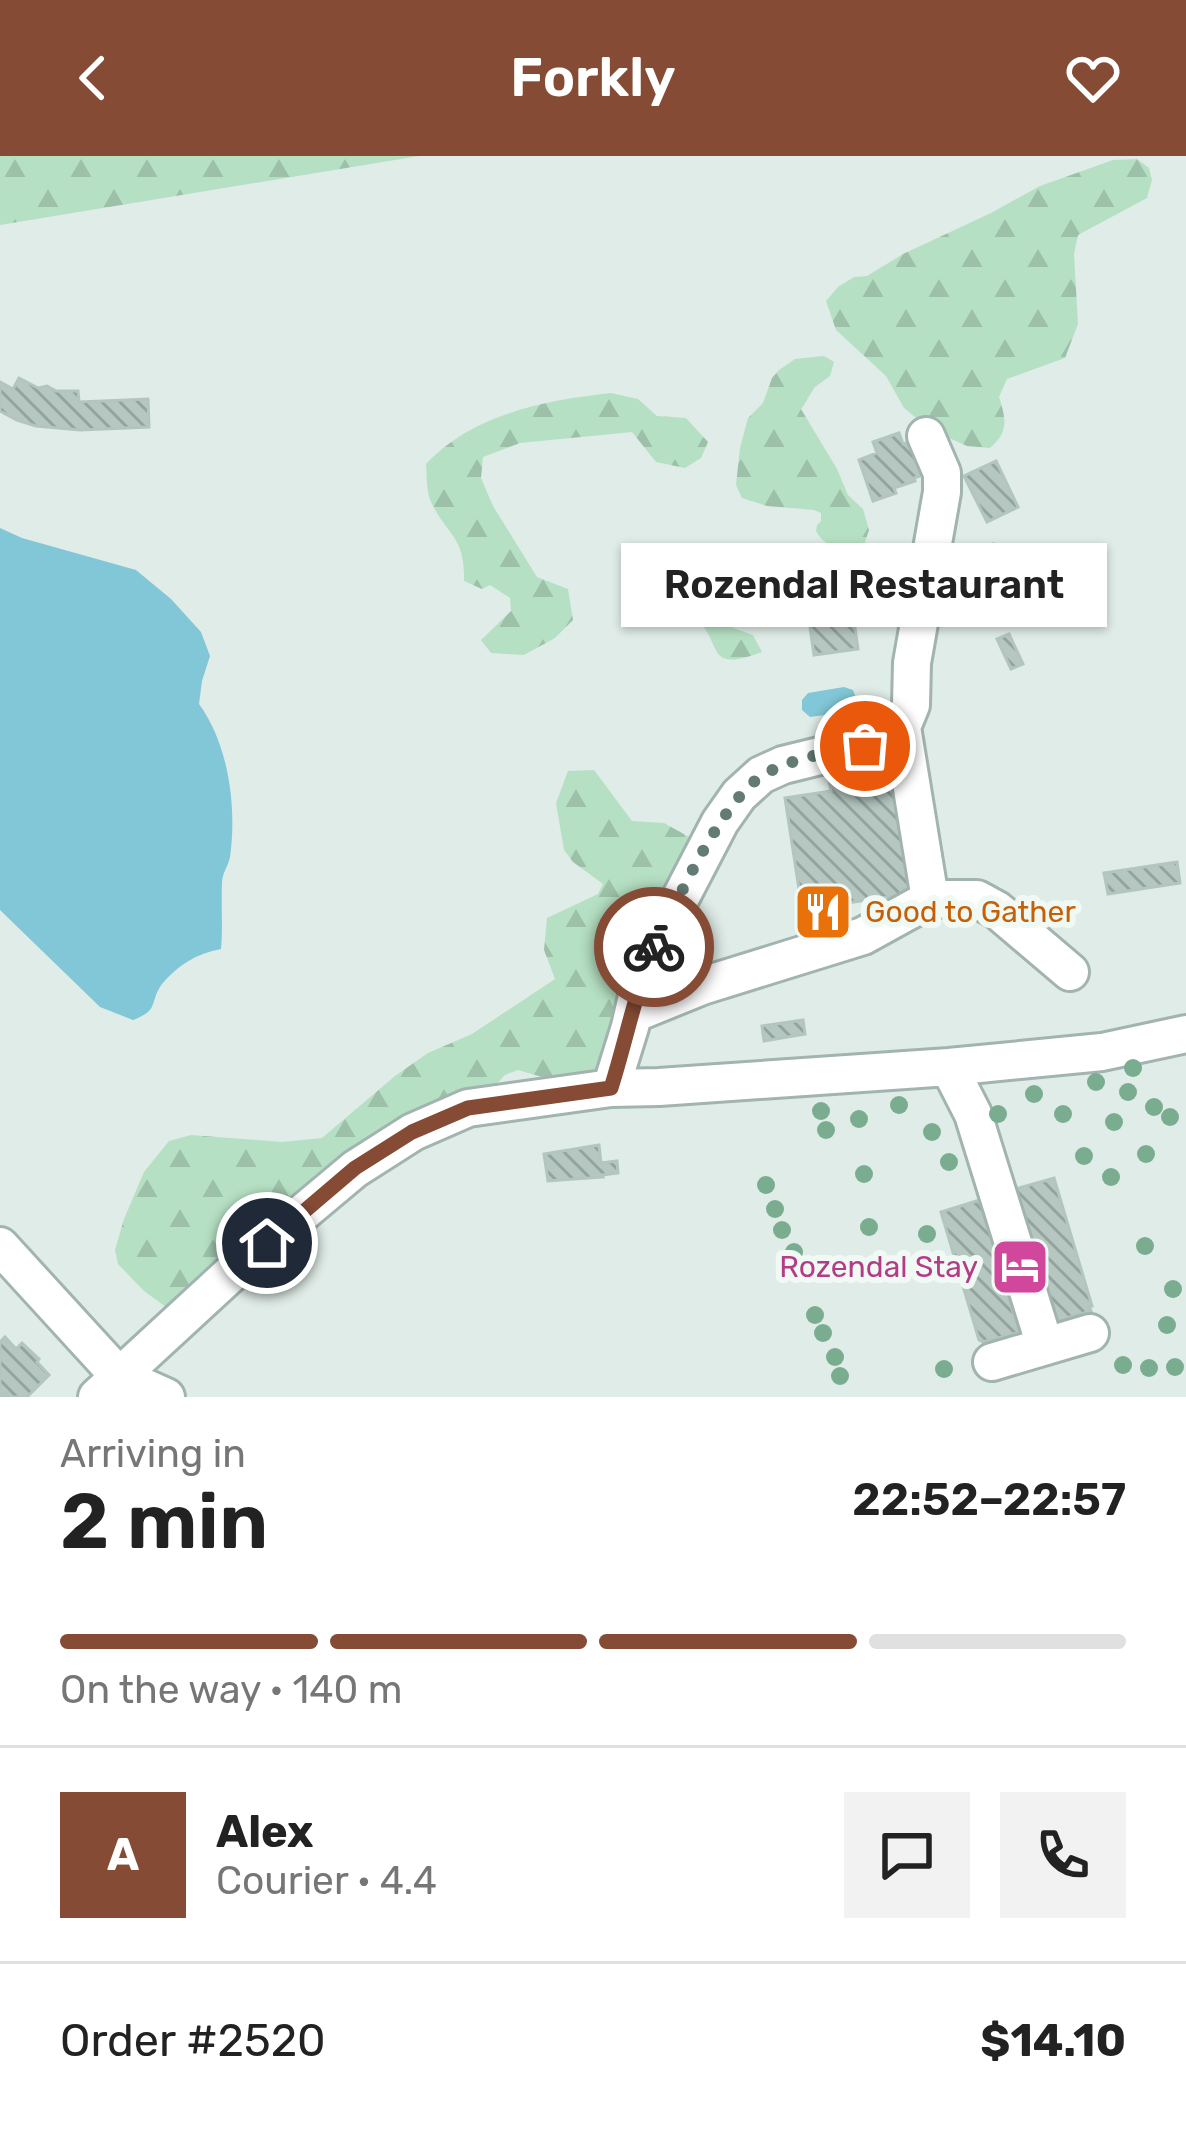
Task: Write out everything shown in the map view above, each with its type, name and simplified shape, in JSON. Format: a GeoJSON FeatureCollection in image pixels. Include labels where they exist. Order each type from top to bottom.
{"type":"FeatureCollection","features":[{"type":"Feature","properties":{"kind":"street"},"geometry":{"type":"LineString","coordinates":[[611,1088],[640,979],[720,822],[739,795],[783,765],[885,740],[902,727],[911,705],[913,663],[942,492],[942,472],[926,436]]}},
{"type":"Feature","properties":{"kind":"street"},"geometry":{"type":"LineString","coordinates":[[902,727],[930,899]]}},
{"type":"Feature","properties":{"kind":"street"},"geometry":{"type":"LineString","coordinates":[[633,1014],[702,986],[863,936],[930,899],[977,899],[997,910],[1070,972]]}},
{"type":"Feature","properties":{"kind":"street"},"geometry":{"type":"LineString","coordinates":[[108,1386],[183,1315],[355,1168],[412,1132],[468,1108],[611,1088],[949,1067],[1102,1052],[1186,1034]]}},
{"type":"Feature","properties":{"kind":"street"},"geometry":{"type":"LineString","coordinates":[[949,1067],[973,1114],[1045,1346]]}},
{"type":"Feature","properties":{"kind":"street"},"geometry":{"type":"LineString","coordinates":[[0,1246],[108,1386],[166,1397]]}},
{"type":"Feature","properties":{"kind":"street"},"geometry":{"type":"LineString","coordinates":[[992,1362],[1090,1333]]}},
{"type":"Feature","properties":{"kind":"green space"},"geometry":{"type":"Polygon","coordinates":[[[0,156],[419,156],[0,225],[0,156]]]}},
{"type":"Feature","properties":{"kind":"green space"},"geometry":{"type":"Polygon","coordinates":[[[1137,159],[1149,168],[1152,180],[1147,198],[1078,235],[1074,254],[1078,324],[1065,358],[1007,379],[999,397],[1003,431],[990,448],[967,446],[931,430],[904,408],[886,376],[836,330],[826,301],[854,277],[867,276],[1040,186],[1113,160],[1137,159]]]}},
{"type":"Feature","properties":{"kind":"green space"},"geometry":{"type":"Polygon","coordinates":[[[824,356],[834,362],[830,376],[815,387],[801,409],[848,495],[863,509],[869,530],[863,548],[843,549],[825,542],[816,531],[821,513],[742,498],[736,485],[748,418],[763,403],[772,378],[795,359],[824,356]]]}},
{"type":"Feature","properties":{"kind":"green space"},"geometry":{"type":"Polygon","coordinates":[[[611,393],[638,399],[657,416],[686,418],[708,442],[701,458],[685,468],[656,462],[632,432],[520,443],[483,457],[481,478],[493,506],[537,577],[568,589],[573,620],[555,638],[524,655],[491,653],[481,640],[511,611],[510,598],[490,585],[482,589],[464,581],[458,545],[429,498],[426,464],[488,421],[536,405],[611,393]]]}},
{"type":"Feature","properties":{"kind":"green space"},"geometry":{"type":"Polygon","coordinates":[[[724,558],[750,565],[765,584],[762,603],[719,616],[725,625],[753,635],[762,652],[731,660],[718,653],[692,614],[676,604],[673,589],[724,558]]]}},
{"type":"Feature","properties":{"kind":"green space"},"geometry":{"type":"Polygon","coordinates":[[[594,770],[632,821],[664,823],[691,838],[686,861],[597,1073],[542,1077],[518,1070],[505,1075],[489,1092],[189,1297],[166,1307],[144,1291],[118,1264],[115,1250],[144,1172],[169,1141],[191,1135],[282,1142],[322,1138],[428,1053],[472,1034],[555,979],[544,950],[547,918],[598,894],[603,884],[564,850],[556,803],[568,771],[594,770]]]}},
{"type":"Feature","properties":{"kind":"water"},"geometry":{"type":"Polygon","coordinates":[[[0,528],[136,570],[201,632],[210,656],[199,704],[224,758],[232,818],[230,857],[222,879],[221,949],[196,957],[174,972],[158,990],[151,1009],[133,1020],[100,1007],[0,910],[0,528]]]}},
{"type":"Feature","properties":{"kind":"water"},"geometry":{"type":"Polygon","coordinates":[[[853,690],[856,698],[846,712],[810,717],[802,710],[808,693],[853,690]]]}},
{"type":"Feature","properties":{"kind":"building"},"geometry":{"type":"Polygon","coordinates":[[[19,378],[38,388],[78,391],[79,402],[148,399],[149,427],[80,430],[17,420],[0,411],[0,382],[13,389],[19,378]]]}},
{"type":"Feature","properties":{"kind":"building"},"geometry":{"type":"Polygon","coordinates":[[[899,433],[903,444],[913,441],[925,474],[873,501],[859,460],[877,453],[873,442],[899,433]]]}},
{"type":"Feature","properties":{"kind":"building"},"geometry":{"type":"Polygon","coordinates":[[[996,461],[1018,507],[987,522],[964,476],[996,461]]]}},
{"type":"Feature","properties":{"kind":"building"},"geometry":{"type":"Polygon","coordinates":[[[993,544],[1002,565],[954,585],[945,563],[993,544]]]}},
{"type":"Feature","properties":{"kind":"building"},"geometry":{"type":"Polygon","coordinates":[[[870,556],[877,604],[852,607],[858,649],[814,655],[808,613],[775,618],[768,571],[795,568],[797,581],[845,574],[844,560],[870,556]]]}},
{"type":"Feature","properties":{"kind":"building"},"geometry":{"type":"Polygon","coordinates":[[[1009,634],[1023,664],[1011,669],[997,639],[1009,634]]]}},
{"type":"Feature","properties":{"kind":"building"},"geometry":{"type":"Polygon","coordinates":[[[900,753],[922,892],[847,903],[852,934],[807,941],[785,798],[831,791],[826,764],[900,753]]]}},
{"type":"Feature","properties":{"kind":"building"},"geometry":{"type":"Polygon","coordinates":[[[1177,862],[1180,883],[1108,894],[1104,873],[1177,862]]]}},
{"type":"Feature","properties":{"kind":"building"},"geometry":{"type":"Polygon","coordinates":[[[803,1020],[805,1034],[764,1041],[762,1026],[803,1020]]]}},
{"type":"Feature","properties":{"kind":"building"},"geometry":{"type":"Polygon","coordinates":[[[599,1145],[601,1163],[617,1161],[618,1173],[548,1181],[544,1154],[599,1145]]]}},
{"type":"Feature","properties":{"kind":"building"},"geometry":{"type":"Polygon","coordinates":[[[1054,1178],[1092,1306],[1091,1311],[1057,1321],[1015,1189],[1054,1178]]]}},
{"type":"Feature","properties":{"kind":"building"},"geometry":{"type":"Polygon","coordinates":[[[980,1200],[1018,1329],[983,1342],[941,1212],[980,1200]]]}},
{"type":"Feature","properties":{"kind":"building"},"geometry":{"type":"Polygon","coordinates":[[[5,1337],[16,1349],[22,1343],[49,1375],[27,1397],[0,1397],[0,1342],[5,1337]]]}},
{"type":"Feature","properties":{"kind":"way so far"},"geometry":{"type":"LineString","coordinates":[[654,947],[739,795],[783,765],[865,746]]}},
{"type":"Feature","properties":{"kind":"place","name":"Rozendal Restaurant"},"geometry":{"type":"Point","coordinates":[865,746]}},
{"type":"Feature","properties":{"kind":"place","name":"Good to Gather"},"geometry":{"type":"Point","coordinates":[823,912]}},
{"type":"Feature","properties":{"kind":"place","name":"Rozendal Stay"},"geometry":{"type":"Point","coordinates":[1020,1267]}},
{"type":"Feature","properties":{"kind":"route"},"geometry":{"type":"LineString","coordinates":[[267,1243],[355,1168],[412,1132],[468,1108],[611,1088],[640,979],[654,947]]}}]}
